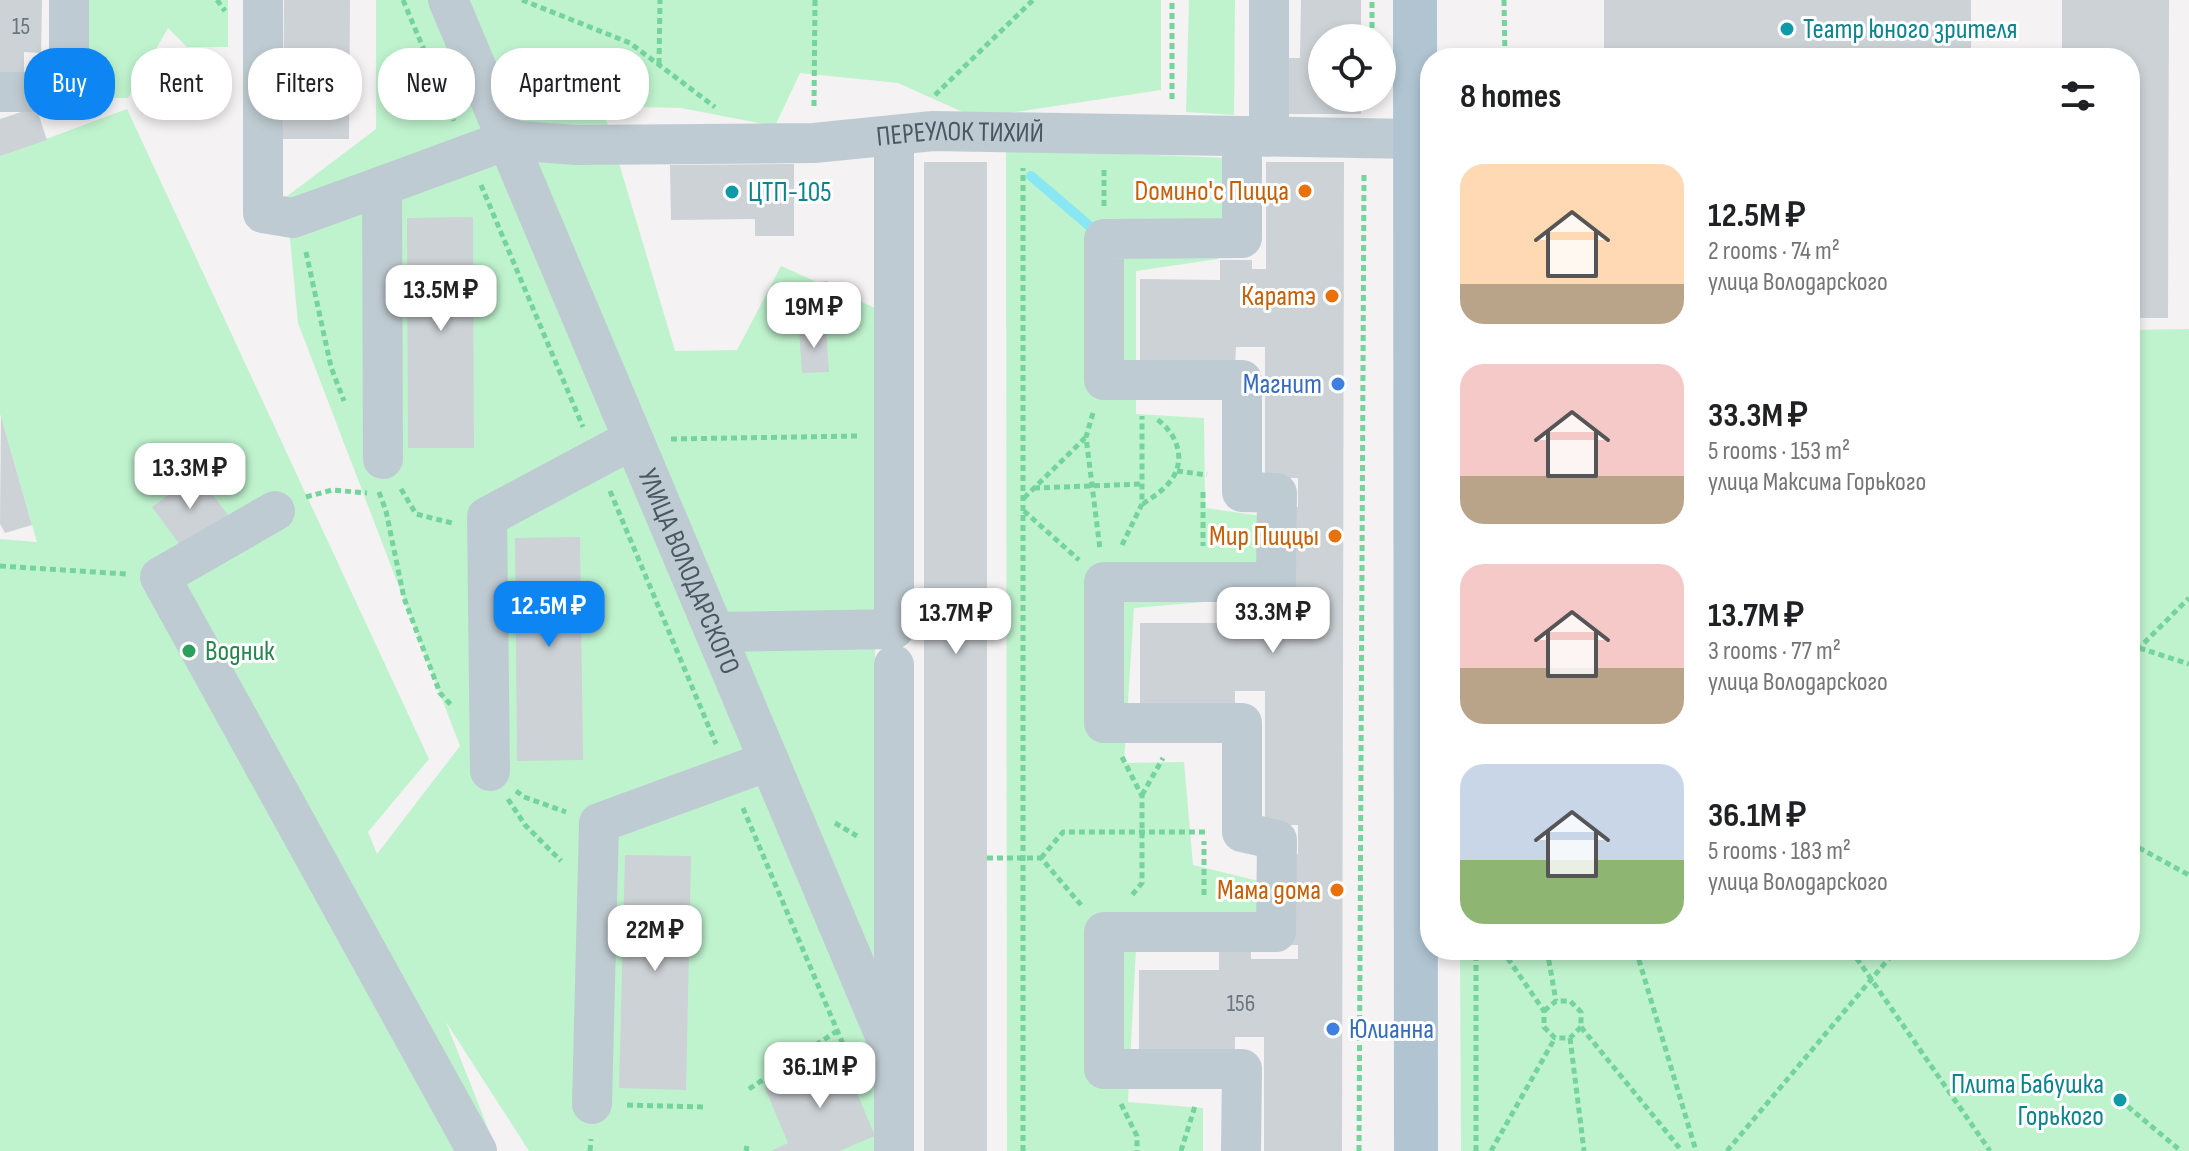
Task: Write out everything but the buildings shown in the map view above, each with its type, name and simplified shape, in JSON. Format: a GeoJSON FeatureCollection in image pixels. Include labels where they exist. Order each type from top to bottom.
{"type":"FeatureCollection","features":[{"type":"Feature","properties":{"kind":"main road"},"geometry":{"type":"LineString","coordinates":[[1415,0],[1416,1151]]}},
{"type":"Feature","properties":{"kind":"street"},"geometry":{"type":"LineString","coordinates":[[0,92],[69,92],[69,0]]}},
{"type":"Feature","properties":{"kind":"street"},"geometry":{"type":"LineString","coordinates":[[263,0],[263,213],[293,218],[507,140]]}},
{"type":"Feature","properties":{"kind":"street","name":"УЛИЦА ВОЛОДАРСКОГО"},"geometry":{"type":"LineString","coordinates":[[448,0],[894,1057],[894,1151]]}},
{"type":"Feature","properties":{"kind":"street"},"geometry":{"type":"LineString","coordinates":[[1241,1151],[1242,1069],[1104,1069],[1104,932],[1276,932],[1255,836],[1242,723],[1104,723],[1104,582],[1276,582],[1288,493],[1242,492],[1242,380],[1104,380],[1104,239],[1242,238],[1256,136],[1269,0]]}},
{"type":"Feature","properties":{"kind":"street","name":"ПЕРЕУЛОК ТИХИЙ"},"geometry":{"type":"LineString","coordinates":[[507,140],[576,145],[814,143],[933,131],[1415,139]]}},
{"type":"Feature","properties":{"kind":"street"},"geometry":{"type":"LineString","coordinates":[[715,632],[894,629],[894,135]]}},
{"type":"Feature","properties":{"kind":"street"},"geometry":{"type":"LineString","coordinates":[[381,477],[382,186]]}},
{"type":"Feature","properties":{"kind":"street"},"geometry":{"type":"LineString","coordinates":[[490,771],[487,517],[633,439]]}},
{"type":"Feature","properties":{"kind":"street"},"geometry":{"type":"LineString","coordinates":[[275,511],[160,577],[477,1151]]}},
{"type":"Feature","properties":{"kind":"street"},"geometry":{"type":"LineString","coordinates":[[894,665],[894,1057]]}},
{"type":"Feature","properties":{"kind":"street"},"geometry":{"type":"LineString","coordinates":[[592,1104],[599,823],[769,761]]}},
{"type":"Feature","properties":{"kind":"path"},"geometry":{"type":"LineString","coordinates":[[403,0],[860,1084]]}},
{"type":"Feature","properties":{"kind":"path"},"geometry":{"type":"LineString","coordinates":[[522,0],[630,43],[718,109]]}},
{"type":"Feature","properties":{"kind":"path"},"geometry":{"type":"LineString","coordinates":[[659,65],[660,0]]}},
{"type":"Feature","properties":{"kind":"path"},"geometry":{"type":"LineString","coordinates":[[814,143],[815,0]]}},
{"type":"Feature","properties":{"kind":"path"},"geometry":{"type":"LineString","coordinates":[[894,135],[1033,0]]}},
{"type":"Feature","properties":{"kind":"path"},"geometry":{"type":"LineString","coordinates":[[1172,0],[1172,135]]}},
{"type":"Feature","properties":{"kind":"path"},"geometry":{"type":"LineString","coordinates":[[1372,0],[1372,24]]}},
{"type":"Feature","properties":{"kind":"path"},"geometry":{"type":"LineString","coordinates":[[1504,0],[1505,48]]}},
{"type":"Feature","properties":{"kind":"path"},"geometry":{"type":"LineString","coordinates":[[1023,132],[1023,1151]]}},
{"type":"Feature","properties":{"kind":"path"},"geometry":{"type":"LineString","coordinates":[[1104,133],[1104,239]]}},
{"type":"Feature","properties":{"kind":"path"},"geometry":{"type":"LineString","coordinates":[[1359,1151],[1364,138]]}},
{"type":"Feature","properties":{"kind":"path"},"geometry":{"type":"LineString","coordinates":[[1104,380],[1086,437],[1104,582]]}},
{"type":"Feature","properties":{"kind":"path"},"geometry":{"type":"LineString","coordinates":[[1104,582],[1142,504],[1142,413],[1158,419],[1170,429],[1179,456],[1177,471],[1169,483],[1142,504]]}},
{"type":"Feature","properties":{"kind":"path"},"geometry":{"type":"LineString","coordinates":[[633,439],[894,435]]}},
{"type":"Feature","properties":{"kind":"path"},"geometry":{"type":"LineString","coordinates":[[1023,499],[1086,437]]}},
{"type":"Feature","properties":{"kind":"path"},"geometry":{"type":"LineString","coordinates":[[1203,475],[1203,582]]}},
{"type":"Feature","properties":{"kind":"path"},"geometry":{"type":"LineString","coordinates":[[275,511],[307,496],[381,477]]}},
{"type":"Feature","properties":{"kind":"path"},"geometry":{"type":"LineString","coordinates":[[1034,488],[1142,484]]}},
{"type":"Feature","properties":{"kind":"path"},"geometry":{"type":"LineString","coordinates":[[1023,510],[1104,582]]}},
{"type":"Feature","properties":{"kind":"path"},"geometry":{"type":"LineString","coordinates":[[428,517],[464,526]]}},
{"type":"Feature","properties":{"kind":"path"},"geometry":{"type":"LineString","coordinates":[[0,566],[160,577]]}},
{"type":"Feature","properties":{"kind":"path"},"geometry":{"type":"LineString","coordinates":[[2140,645],[2189,598]]}},
{"type":"Feature","properties":{"kind":"path"},"geometry":{"type":"LineString","coordinates":[[2140,648],[2189,664]]}},
{"type":"Feature","properties":{"kind":"path"},"geometry":{"type":"LineString","coordinates":[[987,858],[1041,858],[1104,932],[1142,883],[1142,796],[1104,723]]}},
{"type":"Feature","properties":{"kind":"path"},"geometry":{"type":"LineString","coordinates":[[490,771],[524,797],[599,823]]}},
{"type":"Feature","properties":{"kind":"path"},"geometry":{"type":"LineString","coordinates":[[490,771],[525,825],[597,895]]}},
{"type":"Feature","properties":{"kind":"path"},"geometry":{"type":"LineString","coordinates":[[831,820],[894,859]]}},
{"type":"Feature","properties":{"kind":"path"},"geometry":{"type":"LineString","coordinates":[[1041,858],[1063,832],[1255,836],[1204,932]]}},
{"type":"Feature","properties":{"kind":"path"},"geometry":{"type":"LineString","coordinates":[[2140,848],[2189,875]]}},
{"type":"Feature","properties":{"kind":"path"},"geometry":{"type":"LineString","coordinates":[[1476,960],[1476,1151]]}},
{"type":"Feature","properties":{"kind":"path"},"geometry":{"type":"LineString","coordinates":[[1509,960],[1544,1011],[1544,1027],[1555,1038],[1570,1038],[1581,1027]]}},
{"type":"Feature","properties":{"kind":"path"},"geometry":{"type":"LineString","coordinates":[[1549,960],[1556,1001]]}},
{"type":"Feature","properties":{"kind":"path"},"geometry":{"type":"LineString","coordinates":[[1639,960],[1696,1151]]}},
{"type":"Feature","properties":{"kind":"path"},"geometry":{"type":"LineString","coordinates":[[1857,960],[1990,1151]]}},
{"type":"Feature","properties":{"kind":"path"},"geometry":{"type":"LineString","coordinates":[[1727,1151],[1888,960]]}},
{"type":"Feature","properties":{"kind":"path"},"geometry":{"type":"LineString","coordinates":[[1544,1011],[1556,1001],[1570,1001],[1581,1012],[1581,1027],[1682,1151]]}},
{"type":"Feature","properties":{"kind":"path"},"geometry":{"type":"LineString","coordinates":[[749,1089],[837,1031]]}},
{"type":"Feature","properties":{"kind":"path"},"geometry":{"type":"LineString","coordinates":[[1491,1151],[1555,1038]]}},
{"type":"Feature","properties":{"kind":"path"},"geometry":{"type":"LineString","coordinates":[[1570,1038],[1584,1151]]}},
{"type":"Feature","properties":{"kind":"path"},"geometry":{"type":"LineString","coordinates":[[1104,1069],[1137,1136],[1137,1151]]}},
{"type":"Feature","properties":{"kind":"path"},"geometry":{"type":"LineString","coordinates":[[1181,1151],[1207,1069]]}},
{"type":"Feature","properties":{"kind":"path"},"geometry":{"type":"LineString","coordinates":[[2120,1100],[2181,1151]]}},
{"type":"Feature","properties":{"kind":"path"},"geometry":{"type":"LineString","coordinates":[[648,1106],[706,1107]]}},
{"type":"Feature","properties":{"kind":"green space"},"geometry":{"type":"Polygon","coordinates":[[[78,0],[228,0],[228,47],[187,47],[168,28],[157,48],[131,48],[131,93],[128,98],[115,98],[115,48],[78,48],[78,0]]]}},
{"type":"Feature","properties":{"kind":"green space"},"geometry":{"type":"Polygon","coordinates":[[[376,0],[1161,0],[1161,90],[976,118],[898,83],[800,73],[775,126],[681,108],[649,107],[649,48],[491,48],[491,120],[606,120],[675,351],[737,350],[781,266],[875,308],[875,1151],[529,1151],[446,1022],[497,1151],[0,1151],[0,539],[37,542],[0,414],[0,156],[97,120],[115,120],[115,113],[127,109],[429,759],[368,832],[377,854],[460,746],[298,323],[286,197],[376,129],[376,0]]]}},
{"type":"Feature","properties":{"kind":"green space"},"geometry":{"type":"Polygon","coordinates":[[[1189,0],[1235,0],[1234,115],[1186,112],[1189,0]]]}},
{"type":"Feature","properties":{"kind":"green space"},"geometry":{"type":"Polygon","coordinates":[[[1006,149],[1228,158],[1218,259],[1136,271],[1136,414],[1204,418],[1205,508],[1262,516],[1262,597],[1134,608],[1124,763],[1184,762],[1193,865],[1263,882],[1269,934],[1136,948],[1128,1102],[1203,1108],[1203,1151],[1007,1151],[1006,149]]]}},
{"type":"Feature","properties":{"kind":"green space"},"geometry":{"type":"Polygon","coordinates":[[[2189,329],[2189,1151],[1461,1151],[1460,960],[2140,960],[2140,330],[2189,329]]]}},
{"type":"Feature","properties":{"kind":"waterway"},"geometry":{"type":"LineString","coordinates":[[1031,176],[1100,235]]}},
{"type":"Feature","properties":{"kind":"place","name":"Театр юного зрителя"},"geometry":{"type":"Point","coordinates":[1787,29]}},
{"type":"Feature","properties":{"kind":"place","name":"Dомино'с Пицца"},"geometry":{"type":"Point","coordinates":[1305,191]}},
{"type":"Feature","properties":{"kind":"place","name":"ЦТП-105"},"geometry":{"type":"Point","coordinates":[732,192]}},
{"type":"Feature","properties":{"kind":"place","name":"Каратэ"},"geometry":{"type":"Point","coordinates":[1332,296]}},
{"type":"Feature","properties":{"kind":"place","name":"Магнит"},"geometry":{"type":"Point","coordinates":[1338,384]}},
{"type":"Feature","properties":{"kind":"place","name":"Мир Пиццы"},"geometry":{"type":"Point","coordinates":[1335,536]}},
{"type":"Feature","properties":{"kind":"place","name":"Водник"},"geometry":{"type":"Point","coordinates":[189,651]}},
{"type":"Feature","properties":{"kind":"place","name":"Мама дома"},"geometry":{"type":"Point","coordinates":[1337,890]}},
{"type":"Feature","properties":{"kind":"place","name":"Юлианна"},"geometry":{"type":"Point","coordinates":[1333,1029]}},
{"type":"Feature","properties":{"kind":"place","name":"Плита Бабушка Горького"},"geometry":{"type":"Point","coordinates":[2120,1100]}}]}
